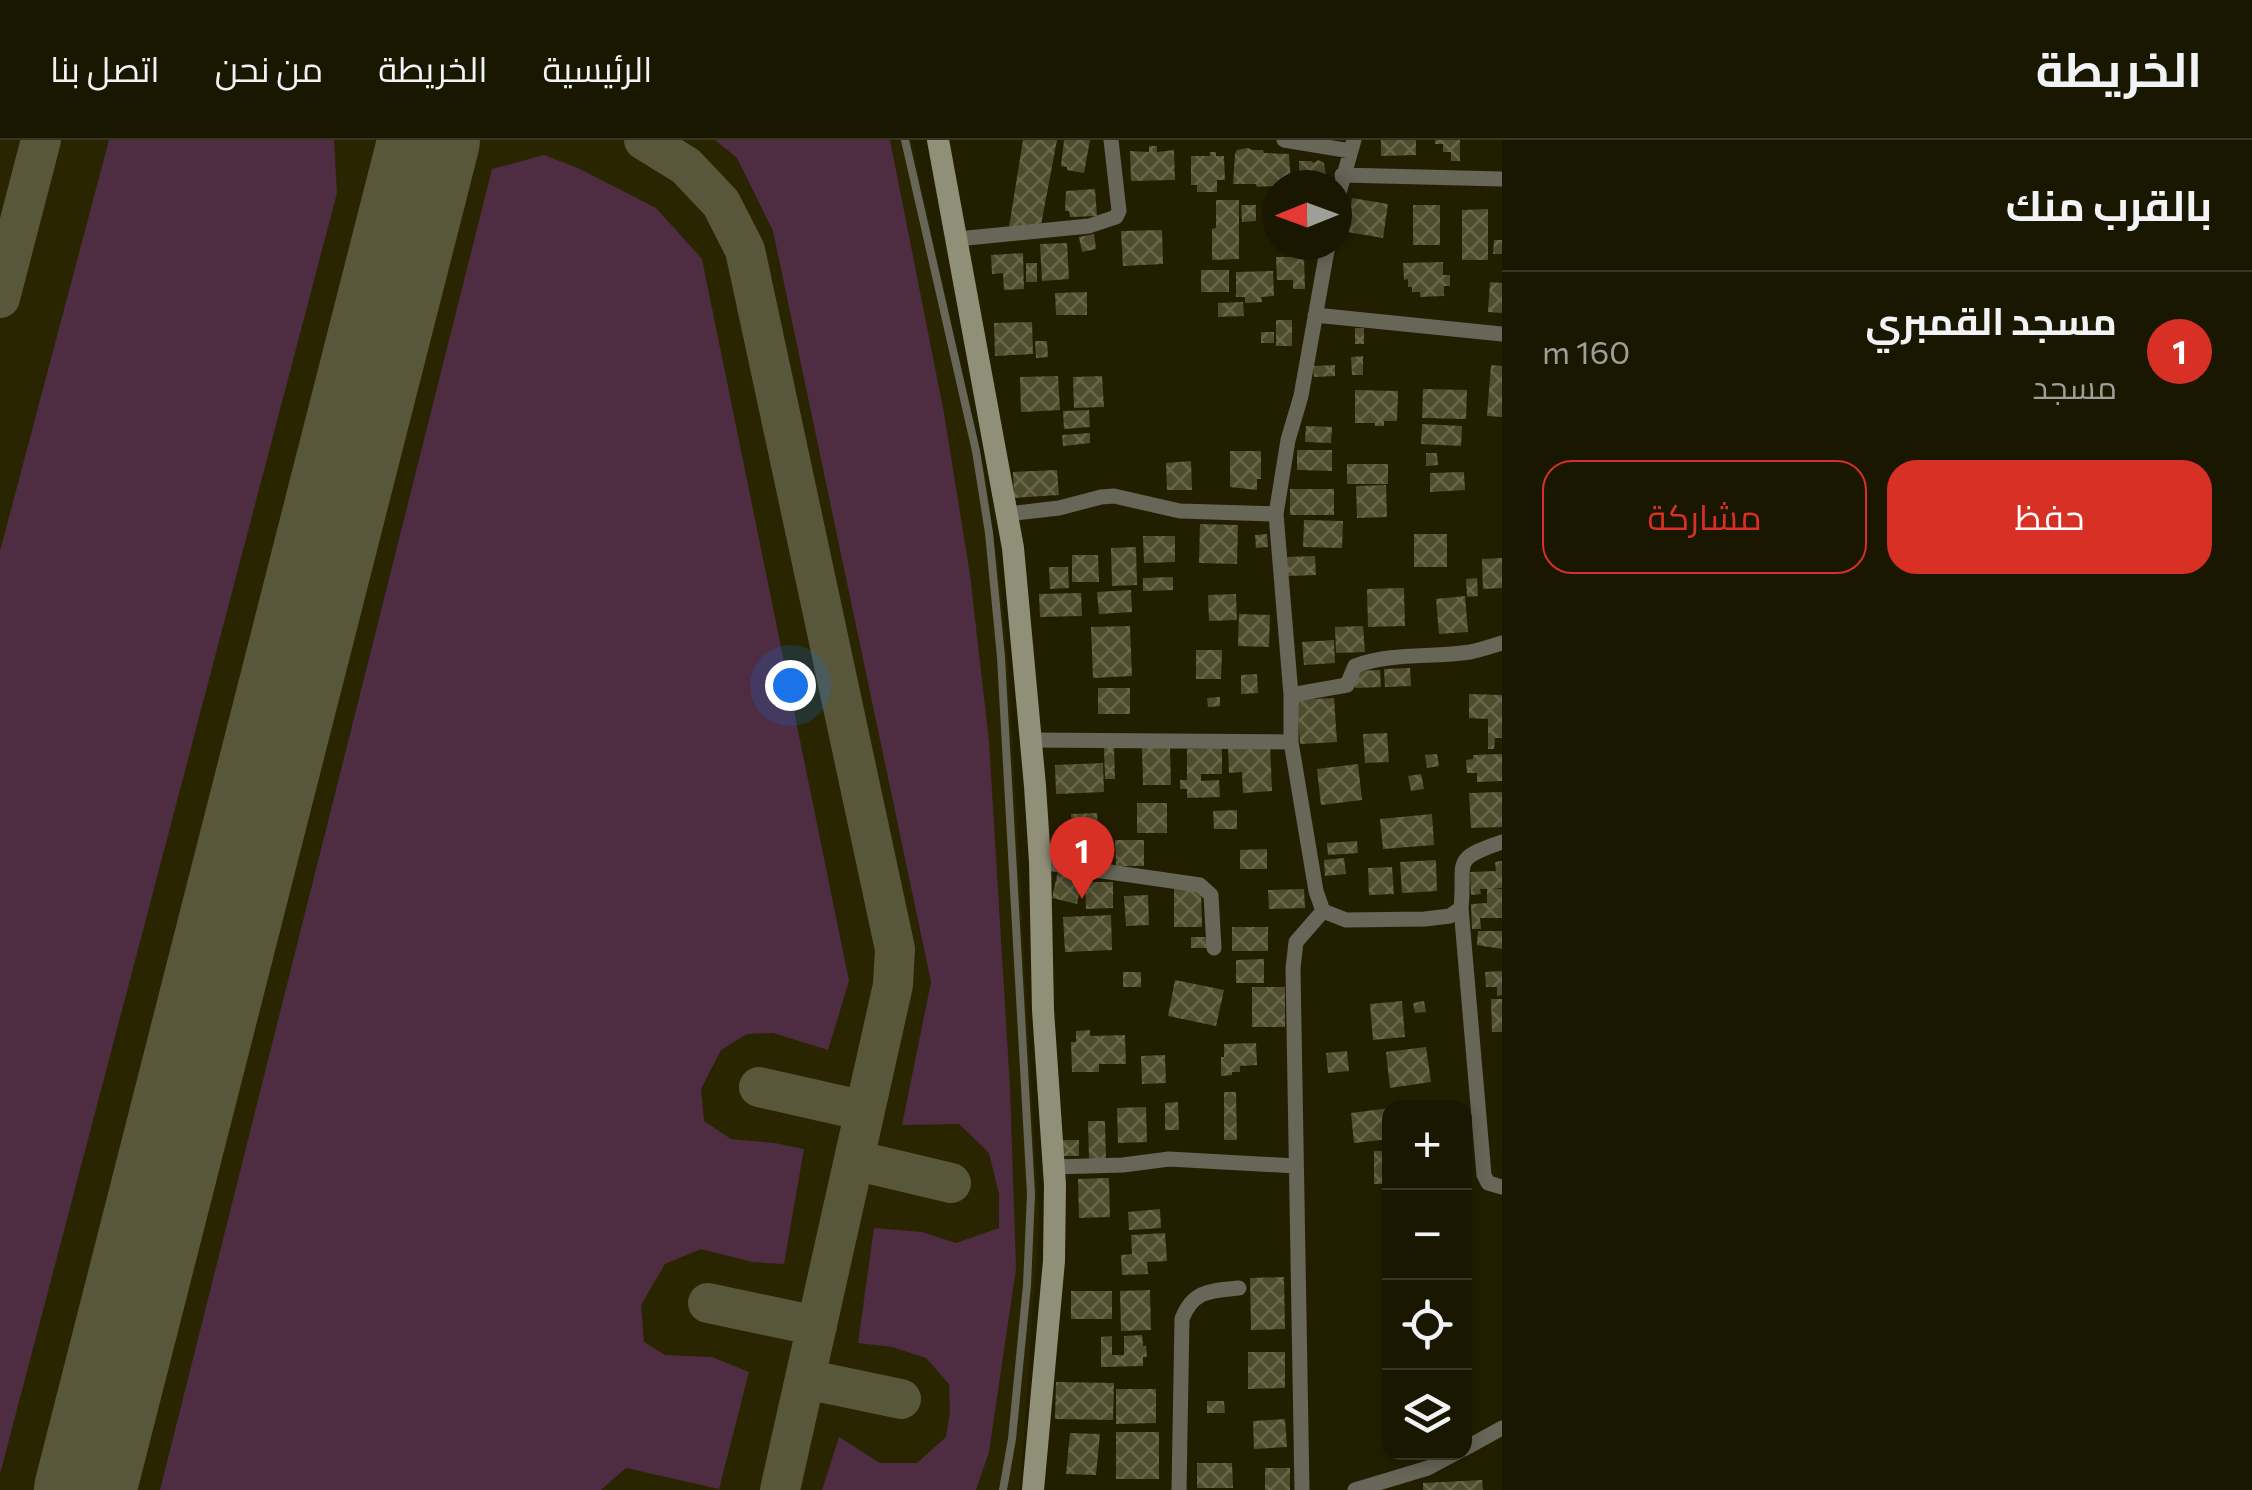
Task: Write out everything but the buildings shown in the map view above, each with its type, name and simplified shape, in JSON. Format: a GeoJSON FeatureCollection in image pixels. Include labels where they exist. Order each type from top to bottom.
{"type":"FeatureCollection","features":[{"type":"Feature","properties":{"kind":"main road"},"geometry":{"type":"LineString","coordinates":[[938,140],[1013,548],[1032,740],[1054,1261],[1033,1490]]}},
{"type":"Feature","properties":{"kind":"street"},"geometry":{"type":"LineString","coordinates":[[956,239],[1090,226],[1116,217],[1119,211],[1111,140]]}},
{"type":"Feature","properties":{"kind":"street"},"geometry":{"type":"LineString","coordinates":[[1284,140],[1352,146],[1344,170]]}},
{"type":"Feature","properties":{"kind":"street"},"geometry":{"type":"LineString","coordinates":[[1352,175],[1502,179]]}},
{"type":"Feature","properties":{"kind":"street"},"geometry":{"type":"LineString","coordinates":[[1325,260],[1276,514],[1291,694],[1291,742],[1316,891],[1323,911],[1346,920],[1425,919],[1450,916],[1460,908]]}},
{"type":"Feature","properties":{"kind":"street"},"geometry":{"type":"LineString","coordinates":[[1314,315],[1502,334]]}},
{"type":"Feature","properties":{"kind":"street"},"geometry":{"type":"LineString","coordinates":[[1007,514],[1114,496],[1180,511],[1276,514]]}},
{"type":"Feature","properties":{"kind":"street"},"geometry":{"type":"LineString","coordinates":[[1291,694],[1347,685],[1355,666],[1367,662],[1469,652],[1502,643]]}},
{"type":"Feature","properties":{"kind":"street"},"geometry":{"type":"LineString","coordinates":[[1032,740],[1291,742]]}},
{"type":"Feature","properties":{"kind":"street"},"geometry":{"type":"LineString","coordinates":[[1502,842],[1466,858],[1461,866],[1460,908],[1484,1175],[1488,1184],[1502,1187]]}},
{"type":"Feature","properties":{"kind":"street"},"geometry":{"type":"LineString","coordinates":[[1040,862],[1200,885],[1211,894],[1214,948]]}},
{"type":"Feature","properties":{"kind":"street"},"geometry":{"type":"LineString","coordinates":[[1302,1490],[1293,968],[1296,942],[1323,911]]}},
{"type":"Feature","properties":{"kind":"street"},"geometry":{"type":"LineString","coordinates":[[1053,1167],[1169,1159],[1296,1166]]}},
{"type":"Feature","properties":{"kind":"street"},"geometry":{"type":"LineString","coordinates":[[1180,1490],[1182,1319],[1194,1298],[1239,1288]]}},
{"type":"Feature","properties":{"kind":"street"},"geometry":{"type":"LineString","coordinates":[[1472,1445],[1502,1428]]}},
{"type":"Feature","properties":{"kind":"street"},"geometry":{"type":"LineString","coordinates":[[1355,1490],[1444,1460]]}},
{"type":"Feature","properties":{"kind":"lane"},"geometry":{"type":"LineString","coordinates":[[905,140],[976,451],[1000,644],[1030,1194],[1027,1286],[1004,1490]]}},
{"type":"Feature","properties":{"kind":"shaded area"},"geometry":{"type":"Polygon","coordinates":[[[0,140],[911,140],[986,478],[1009,678],[1039,1223],[1020,1490],[0,1490],[0,140]]]}},
{"type":"Feature","properties":{"kind":"shaded area"},"geometry":{"type":"Polygon","coordinates":[[[109,140],[334,140],[337,193],[0,1474],[0,551],[109,140]]]}},
{"type":"Feature","properties":{"kind":"shaded area"},"geometry":{"type":"Polygon","coordinates":[[[715,140],[890,140],[944,413],[970,575],[989,741],[1010,1088],[1016,1269],[989,1452],[976,1490],[822,1490],[839,1437],[880,1463],[917,1463],[946,1437],[949,1384],[926,1358],[892,1347],[858,1343],[874,1228],[922,1232],[956,1243],[999,1228],[999,1194],[989,1153],[959,1124],[902,1125],[931,982],[773,231],[737,158],[715,140]]]}},
{"type":"Feature","properties":{"kind":"shaded area"},"geometry":{"type":"Polygon","coordinates":[[[544,155],[656,208],[702,259],[849,981],[828,1050],[773,1033],[747,1034],[721,1050],[701,1089],[704,1121],[731,1139],[804,1149],[784,1264],[752,1262],[701,1249],[665,1264],[641,1305],[644,1342],[665,1355],[712,1357],[749,1372],[719,1489],[626,1468],[601,1490],[160,1490],[492,169],[544,155]]]}},
{"type":"Feature","properties":{"kind":"taxiway"},"geometry":{"type":"LineString","coordinates":[[0,298],[41,140]]}},
{"type":"Feature","properties":{"kind":"taxiway"},"geometry":{"type":"LineString","coordinates":[[416,140],[424,164]]}},
{"type":"Feature","properties":{"kind":"taxiway"},"geometry":{"type":"LineString","coordinates":[[644,140],[686,166],[721,203],[745,250],[895,949],[893,985],[780,1490]]}},
{"type":"Feature","properties":{"kind":"taxiway"},"geometry":{"type":"LineString","coordinates":[[759,1087],[865,1111]]}},
{"type":"Feature","properties":{"kind":"taxiway"},"geometry":{"type":"LineString","coordinates":[[854,1160],[951,1183]]}},
{"type":"Feature","properties":{"kind":"taxiway"},"geometry":{"type":"LineString","coordinates":[[708,1303],[817,1326]]}},
{"type":"Feature","properties":{"kind":"taxiway"},"geometry":{"type":"LineString","coordinates":[[805,1379],[901,1399]]}},
{"type":"Feature","properties":{"kind":"runway"},"geometry":{"type":"LineString","coordinates":[[85,1490],[429,140]]}},
{"type":"Feature","properties":{"kind":"place","name":"مسجد القمبري"},"geometry":{"type":"Point","coordinates":[1082,899]}}]}
